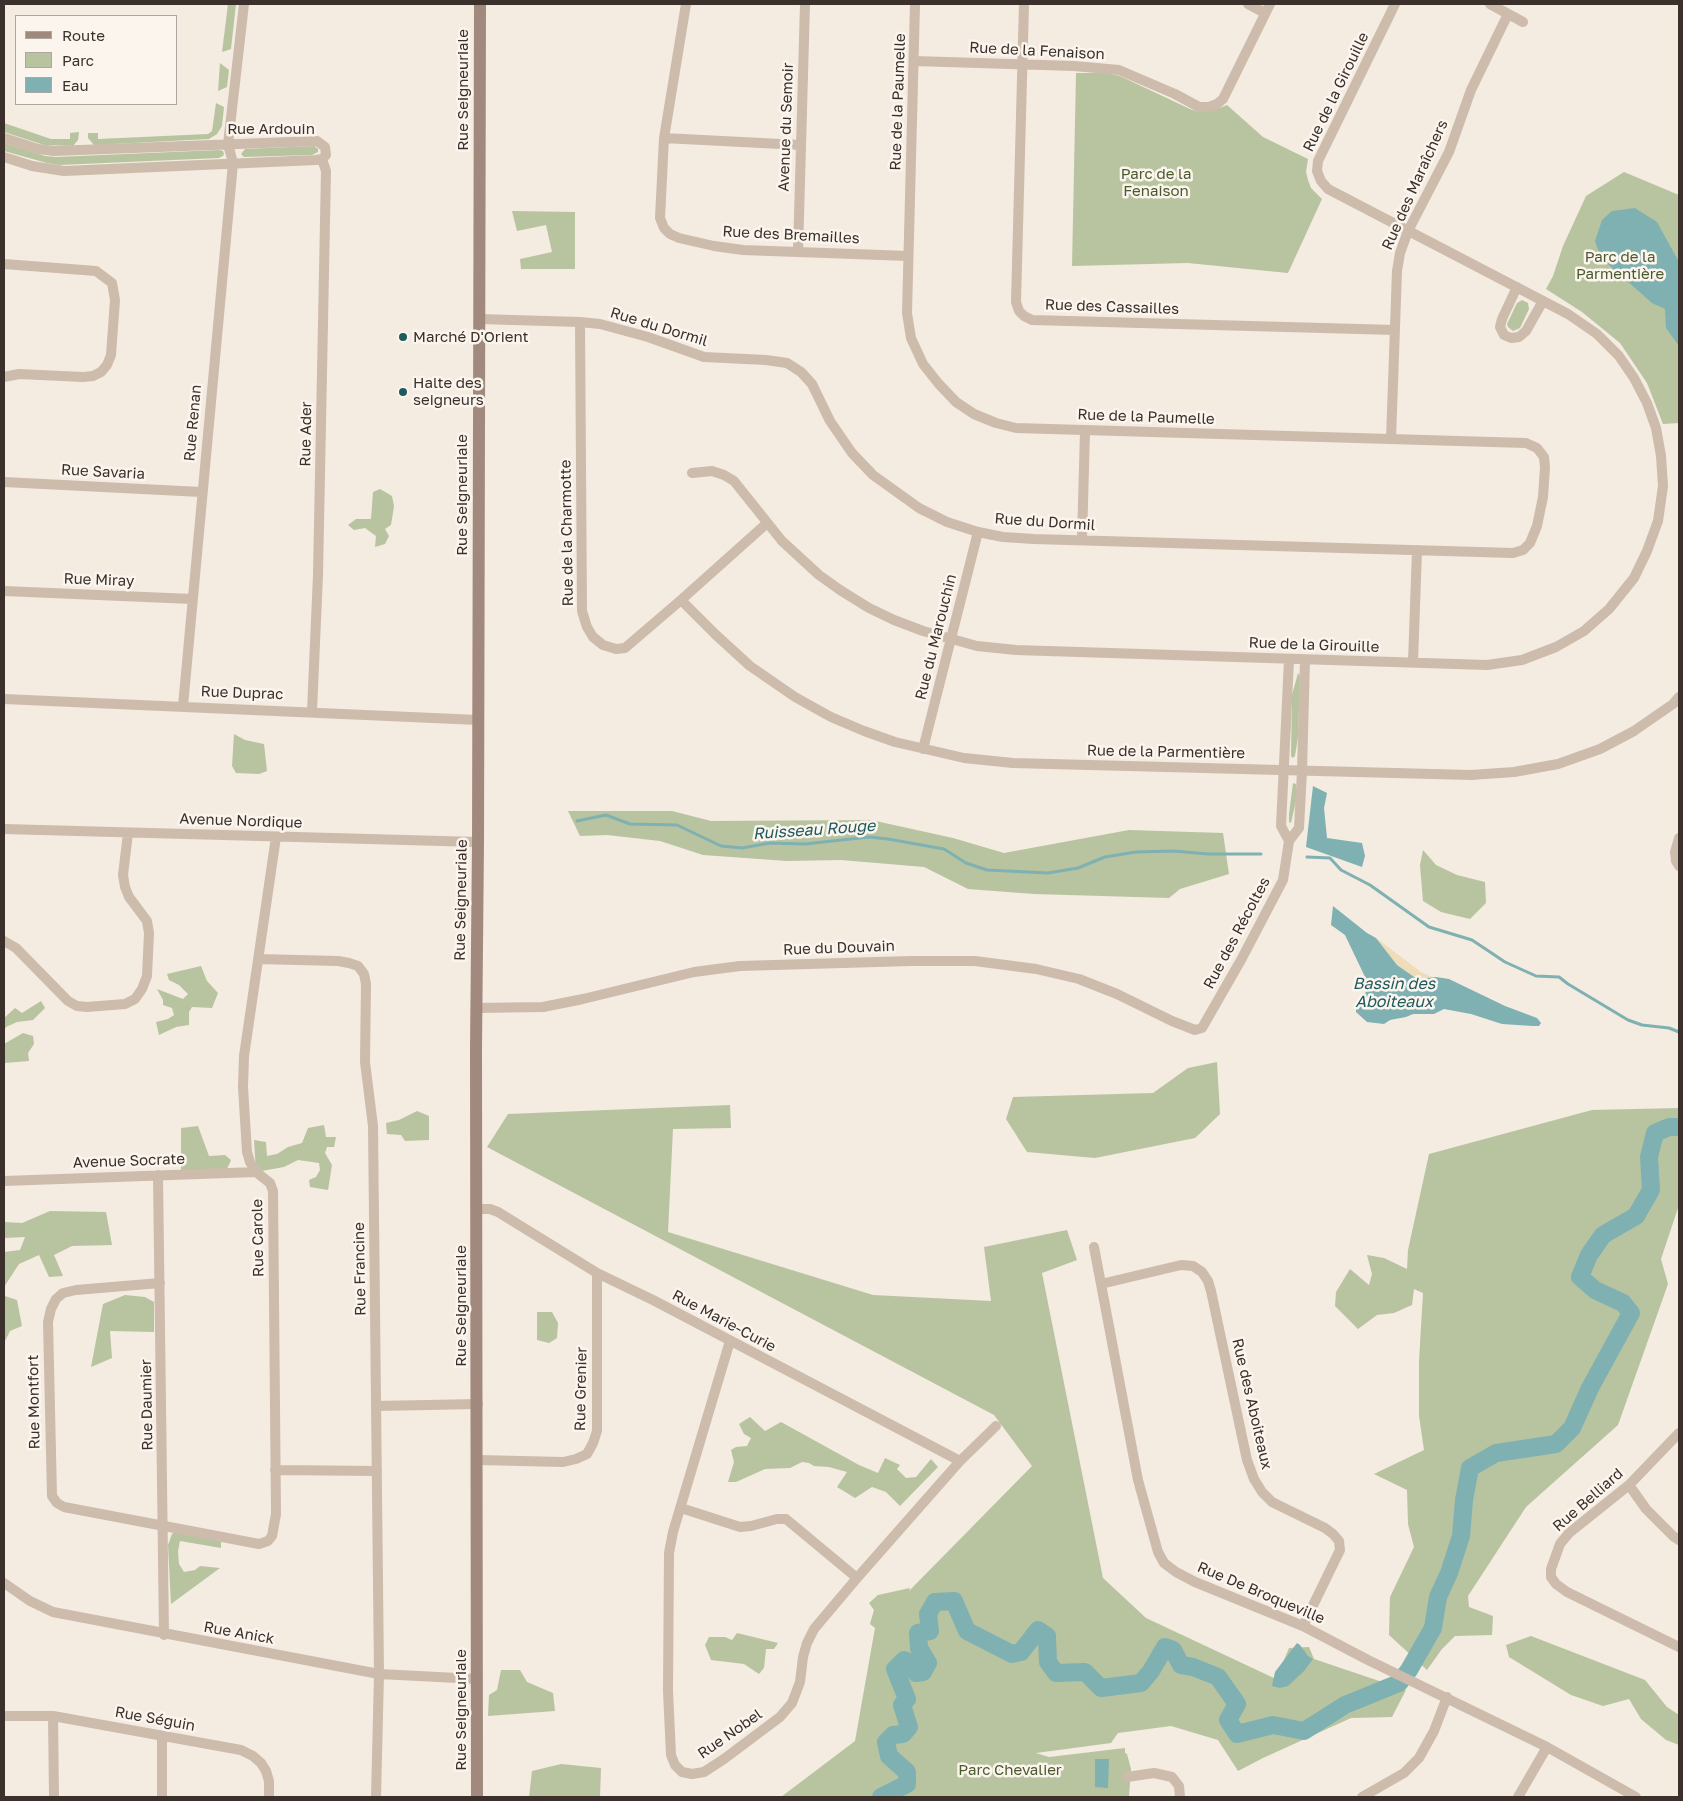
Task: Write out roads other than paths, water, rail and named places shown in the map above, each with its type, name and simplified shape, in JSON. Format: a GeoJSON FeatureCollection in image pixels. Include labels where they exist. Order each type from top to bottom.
{"type":"FeatureCollection","features":[{"type":"Feature","properties":{"kind":"street"},"geometry":{"type":"LineString","coordinates":[[228,144],[244,4]]}},
{"type":"Feature","properties":{"kind":"street","name":"Rue Seigneuriale"},"geometry":{"type":"LineString","coordinates":[[477,1797],[476,1008],[480,4]]}},
{"type":"Feature","properties":{"kind":"street","name":"Rue des Bremailles"},"geometry":{"type":"LineString","coordinates":[[686,4],[664,138],[660,218],[664,228],[670,234],[680,238],[724,248],[908,256]]}},
{"type":"Feature","properties":{"kind":"street","name":"Avenue du Semoir"},"geometry":{"type":"LineString","coordinates":[[798,252],[805,4]]}},
{"type":"Feature","properties":{"kind":"street","name":"Rue de la Paumelle"},"geometry":{"type":"LineString","coordinates":[[916,4],[907,313],[911,338],[923,364],[938,383],[956,402],[974,414],[996,423],[1016,428],[1526,443],[1537,448],[1544,457],[1543,496],[1530,543],[1523,550],[1513,553],[1417,550]]}},
{"type":"Feature","properties":{"kind":"street","name":"Rue des Cassailles"},"geometry":{"type":"LineString","coordinates":[[1024,4],[1016,302],[1024,316],[1032,320],[1395,330]]}},
{"type":"Feature","properties":{"kind":"street"},"geometry":{"type":"LineString","coordinates":[[1248,4],[1268,8]]}},
{"type":"Feature","properties":{"kind":"street","name":"Rue de la Girouille"},"geometry":{"type":"LineString","coordinates":[[692,473],[712,471],[734,481],[766,524],[796,555],[840,590],[869,608],[923,631],[977,646],[1016,650],[1487,665],[1522,660],[1556,647],[1584,631],[1609,609],[1634,578],[1647,551],[1655,528],[1663,486],[1662,463],[1656,428],[1647,403],[1634,378],[1619,356],[1597,334],[1568,314],[1328,188],[1321,181],[1317,171],[1318,161],[1395,4]]}},
{"type":"Feature","properties":{"kind":"street"},"geometry":{"type":"LineString","coordinates":[[1490,4],[1523,22]]}},
{"type":"Feature","properties":{"kind":"street","name":"Rue de la Fenaison"},"geometry":{"type":"LineString","coordinates":[[914,62],[1074,66],[1118,70],[1199,106],[1210,107],[1218,104],[1223,99],[1268,8]]}},
{"type":"Feature","properties":{"kind":"street","name":"Rue des Maraîchers"},"geometry":{"type":"LineString","coordinates":[[1391,439],[1397,271],[1400,253],[1408,231],[1449,152],[1471,90],[1508,14]]}},
{"type":"Feature","properties":{"kind":"street","name":"Rue Ardouin"},"geometry":{"type":"LineString","coordinates":[[4,138],[54,151],[317,141],[325,147],[326,154],[322,159],[316,160],[64,171],[32,166],[4,157]]}},
{"type":"Feature","properties":{"kind":"street"},"geometry":{"type":"LineString","coordinates":[[664,138],[800,145]]}},
{"type":"Feature","properties":{"kind":"street","name":"Rue Renan"},"geometry":{"type":"LineString","coordinates":[[183,706],[201,492],[233,163],[228,144]]}},
{"type":"Feature","properties":{"kind":"street","name":"Rue Ader"},"geometry":{"type":"LineString","coordinates":[[312,711],[318,575],[326,171],[322,159]]}},
{"type":"Feature","properties":{"kind":"street"},"geometry":{"type":"LineString","coordinates":[[4,264],[96,271],[112,283],[115,300],[111,356],[101,372],[93,376],[83,377],[18,374],[4,378]]}},
{"type":"Feature","properties":{"kind":"street"},"geometry":{"type":"LineString","coordinates":[[1517,287],[1500,327],[1504,334],[1511,338],[1519,337],[1526,331],[1543,301]]}},
{"type":"Feature","properties":{"kind":"street","name":"Rue du Dormil"},"geometry":{"type":"LineString","coordinates":[[479,319],[600,324],[648,337],[704,357],[787,363],[802,372],[812,384],[830,420],[852,453],[874,475],[895,493],[919,508],[947,522],[978,532],[1003,537],[1417,550]]}},
{"type":"Feature","properties":{"kind":"street","name":"Rue de la Charmotte"},"geometry":{"type":"LineString","coordinates":[[580,322],[582,611],[587,627],[593,637],[603,646],[616,649],[625,648],[682,600],[766,524]]}},
{"type":"Feature","properties":{"kind":"street"},"geometry":{"type":"LineString","coordinates":[[1082,540],[1085,431]]}},
{"type":"Feature","properties":{"kind":"street","name":"Rue Savaria"},"geometry":{"type":"LineString","coordinates":[[4,482],[201,492]]}},
{"type":"Feature","properties":{"kind":"street","name":"Rue du Marouchin"},"geometry":{"type":"LineString","coordinates":[[923,749],[978,532]]}},
{"type":"Feature","properties":{"kind":"street"},"geometry":{"type":"LineString","coordinates":[[1413,662],[1417,550]]}},
{"type":"Feature","properties":{"kind":"street","name":"Rue Miray"},"geometry":{"type":"LineString","coordinates":[[4,591],[192,599]]}},
{"type":"Feature","properties":{"kind":"street","name":"Rue de la Parmentière"},"geometry":{"type":"LineString","coordinates":[[682,600],[750,666],[795,697],[832,717],[864,731],[923,749],[964,758],[1012,764],[1471,775],[1514,772],[1558,764],[1600,749],[1634,731],[1673,704],[1679,697]]}},
{"type":"Feature","properties":{"kind":"street","name":"Rue des Récoltes"},"geometry":{"type":"LineString","coordinates":[[1289,660],[1281,826],[1289,842]]}},
{"type":"Feature","properties":{"kind":"street","name":"Rue des Récoltes"},"geometry":{"type":"LineString","coordinates":[[1195,1030],[1202,1028],[1241,960],[1283,880],[1289,842],[1299,828],[1305,660]]}},
{"type":"Feature","properties":{"kind":"street","name":"Rue Duprac"},"geometry":{"type":"LineString","coordinates":[[4,699],[312,711],[478,720]]}},
{"type":"Feature","properties":{"kind":"street","name":"Avenue Nordique"},"geometry":{"type":"LineString","coordinates":[[4,829],[478,842]]}},
{"type":"Feature","properties":{"kind":"street"},"geometry":{"type":"LineString","coordinates":[[4,941],[16,948],[68,1000],[77,1006],[125,1004],[135,999],[142,989],[147,976],[149,933],[147,921],[129,897],[125,887],[123,875],[128,833]]}},
{"type":"Feature","properties":{"kind":"street","name":"Rue Carole"},"geometry":{"type":"LineString","coordinates":[[163,1526],[259,1544],[268,1541],[272,1536],[275,1525],[273,1192],[270,1183],[256,1172],[247,1152],[243,1087],[244,1056],[276,837]]}},
{"type":"Feature","properties":{"kind":"street"},"geometry":{"type":"LineString","coordinates":[[1679,838],[1675,852],[1676,861],[1679,866]]}},
{"type":"Feature","properties":{"kind":"street","name":"Rue Francine"},"geometry":{"type":"LineString","coordinates":[[259,959],[338,960],[358,966],[364,974],[366,984],[365,1062],[373,1126],[379,1674]]}},
{"type":"Feature","properties":{"kind":"street","name":"Rue du Douvain"},"geometry":{"type":"LineString","coordinates":[[476,1008],[543,1007],[694,972],[740,966],[975,961],[1036,970],[1079,979],[1117,994],[1195,1030]]}},
{"type":"Feature","properties":{"kind":"street","name":"Avenue Socrate"},"geometry":{"type":"LineString","coordinates":[[4,1181],[256,1172]]}},
{"type":"Feature","properties":{"kind":"street","name":"Rue Daumier"},"geometry":{"type":"LineString","coordinates":[[158,1175],[164,1634]]}},
{"type":"Feature","properties":{"kind":"street","name":"Rue Marie-Curie"},"geometry":{"type":"LineString","coordinates":[[476,1209],[490,1209],[498,1212],[597,1273],[730,1340],[960,1461]]}},
{"type":"Feature","properties":{"kind":"street","name":"Rue De Broqueville"},"geometry":{"type":"LineString","coordinates":[[1094,1247],[1138,1480],[1158,1552],[1164,1563],[1195,1582],[1304,1626],[1406,1679],[1447,1697],[1547,1747],[1636,1797]]}},
{"type":"Feature","properties":{"kind":"street","name":"Rue des Aboiteaux"},"geometry":{"type":"LineString","coordinates":[[1101,1284],[1181,1265],[1193,1266],[1202,1272],[1208,1281],[1212,1290],[1248,1460],[1254,1479],[1262,1492],[1272,1502],[1325,1528],[1334,1534],[1339,1541],[1340,1550],[1304,1626]]}},
{"type":"Feature","properties":{"kind":"street","name":"Rue Grenier"},"geometry":{"type":"LineString","coordinates":[[478,1460],[562,1462],[586,1454],[590,1449],[597,1431],[597,1273]]}},
{"type":"Feature","properties":{"kind":"street","name":"Rue Montfort"},"geometry":{"type":"LineString","coordinates":[[160,1283],[76,1290],[63,1293],[56,1299],[48,1322],[48,1358],[52,1496],[57,1503],[64,1507],[163,1526]]}},
{"type":"Feature","properties":{"kind":"street","name":"Rue Nobel"},"geometry":{"type":"LineString","coordinates":[[730,1340],[673,1532],[669,1554],[668,1692],[671,1755],[675,1765],[682,1772],[692,1774],[704,1772],[780,1717],[792,1703],[800,1682],[807,1643],[814,1629],[960,1461],[996,1426]]}},
{"type":"Feature","properties":{"kind":"street"},"geometry":{"type":"LineString","coordinates":[[376,1406],[478,1404]]}},
{"type":"Feature","properties":{"kind":"street","name":"Rue Belliard"},"geometry":{"type":"LineString","coordinates":[[1679,1433],[1629,1485],[1569,1533],[1560,1544],[1551,1569],[1551,1577],[1556,1584],[1567,1592],[1679,1647]]}},
{"type":"Feature","properties":{"kind":"street"},"geometry":{"type":"LineString","coordinates":[[275,1470],[377,1471]]}},
{"type":"Feature","properties":{"kind":"street"},"geometry":{"type":"LineString","coordinates":[[1629,1485],[1646,1509],[1679,1540]]}},
{"type":"Feature","properties":{"kind":"street"},"geometry":{"type":"LineString","coordinates":[[681,1508],[740,1527],[752,1526],[777,1519],[786,1519],[857,1578]]}},
{"type":"Feature","properties":{"kind":"street","name":"Rue Anick"},"geometry":{"type":"LineString","coordinates":[[4,1583],[30,1601],[53,1612],[379,1674],[477,1678]]}},
{"type":"Feature","properties":{"kind":"street"},"geometry":{"type":"LineString","coordinates":[[376,1797],[379,1674]]}},
{"type":"Feature","properties":{"kind":"street"},"geometry":{"type":"LineString","coordinates":[[1362,1797],[1404,1773],[1419,1758],[1434,1731],[1447,1697]]}},
{"type":"Feature","properties":{"kind":"street","name":"Rue Séguin"},"geometry":{"type":"LineString","coordinates":[[4,1716],[53,1716],[241,1750],[253,1756],[266,1771],[269,1781],[269,1797]]}},
{"type":"Feature","properties":{"kind":"street"},"geometry":{"type":"LineString","coordinates":[[53,1716],[54,1797]]}},
{"type":"Feature","properties":{"kind":"street"},"geometry":{"type":"LineString","coordinates":[[162,1736],[162,1797]]}},
{"type":"Feature","properties":{"kind":"street"},"geometry":{"type":"LineString","coordinates":[[1518,1797],[1547,1747]]}},
{"type":"Feature","properties":{"kind":"street"},"geometry":{"type":"LineString","coordinates":[[1127,1777],[1154,1773],[1172,1776],[1179,1786],[1180,1797]]}},
{"type":"Feature","properties":{"kind":"water"},"geometry":{"type":"Polygon","coordinates":[[[1635,208],[1657,222],[1679,262],[1679,346],[1666,328],[1665,309],[1652,303],[1601,258],[1595,241],[1602,220],[1612,211],[1635,208]]]}},
{"type":"Feature","properties":{"kind":"water"},"geometry":{"type":"Polygon","coordinates":[[[1313,786],[1327,793],[1324,808],[1327,838],[1362,843],[1365,856],[1362,867],[1306,847],[1313,786]]]}},
{"type":"Feature","properties":{"kind":"water","name":"Bassin des Aboiteaux"},"geometry":{"type":"Polygon","coordinates":[[[1333,906],[1376,938],[1397,965],[1417,979],[1436,977],[1449,979],[1505,1006],[1537,1018],[1541,1023],[1539,1026],[1502,1024],[1471,1014],[1444,1009],[1434,1014],[1413,1014],[1390,1020],[1384,1024],[1367,1022],[1356,1012],[1356,1006],[1368,989],[1366,979],[1345,935],[1331,925],[1333,906]]]}},
{"type":"Feature","properties":{"kind":"water"},"geometry":{"type":"Polygon","coordinates":[[[1297,1643],[1313,1659],[1304,1671],[1288,1686],[1280,1688],[1272,1686],[1275,1672],[1297,1643]]]}},
{"type":"Feature","properties":{"kind":"water"},"geometry":{"type":"Polygon","coordinates":[[[1095,1759],[1109,1759],[1108,1788],[1095,1787],[1095,1759]]]}},
{"type":"Feature","properties":{"kind":"waterway","name":"Ruisseau Rouge"},"geometry":{"type":"LineString","coordinates":[[577,821],[606,815],[630,824],[677,825],[721,846],[742,848],[770,843],[805,844],[869,837],[888,839],[944,849],[966,863],[987,870],[1048,873],[1078,868],[1105,857],[1136,852],[1174,851],[1208,854],[1261,854]]}},
{"type":"Feature","properties":{"kind":"waterway","name":"Ruisseau Rouge"},"geometry":{"type":"LineString","coordinates":[[1307,857],[1330,858],[1341,870],[1370,885],[1429,927],[1472,940],[1505,962],[1536,976],[1559,977],[1628,1020],[1642,1025],[1669,1028],[1679,1032]]}},
{"type":"Feature","properties":{"kind":"waterway"},"geometry":{"type":"LineString","coordinates":[[881,1797],[907,1784],[907,1772],[889,1756],[886,1742],[893,1735],[903,1734],[909,1727],[902,1705],[907,1699],[895,1669],[904,1660],[909,1662],[916,1673],[923,1672],[928,1663],[919,1648],[918,1633],[930,1631],[928,1614],[935,1602],[954,1601],[967,1631],[1012,1654],[1021,1652],[1038,1630],[1047,1636],[1048,1662],[1056,1673],[1085,1672],[1101,1688],[1141,1683],[1151,1671],[1165,1647],[1173,1650],[1181,1665],[1193,1667],[1218,1677],[1237,1704],[1228,1720],[1237,1734],[1273,1725],[1304,1731],[1345,1705],[1399,1683],[1409,1670],[1433,1628],[1438,1597],[1449,1573],[1461,1536],[1464,1500],[1470,1468],[1496,1453],[1556,1444],[1572,1428],[1590,1388],[1631,1313],[1623,1303],[1595,1290],[1580,1277],[1589,1255],[1603,1235],[1636,1216],[1651,1190],[1649,1157],[1655,1133],[1669,1127],[1679,1127]]}},
{"type":"Feature","properties":{"kind":"place","name":"Marché D'Orient"},"geometry":{"type":"Point","coordinates":[403,337]}},
{"type":"Feature","properties":{"kind":"place","name":"Halte des seigneurs"},"geometry":{"type":"Point","coordinates":[403,392]}},
{"type":"Feature","properties":{"kind":"park label","name":"Parc de la Fenaison"},"geometry":{"type":"Point","coordinates":[1156,182]}},
{"type":"Feature","properties":{"kind":"park label","name":"Parc de la Parmentière"},"geometry":{"type":"Point","coordinates":[1620,266]}},
{"type":"Feature","properties":{"kind":"park label","name":"Parc Chevalier"},"geometry":{"type":"Point","coordinates":[1010,1770]}}]}
